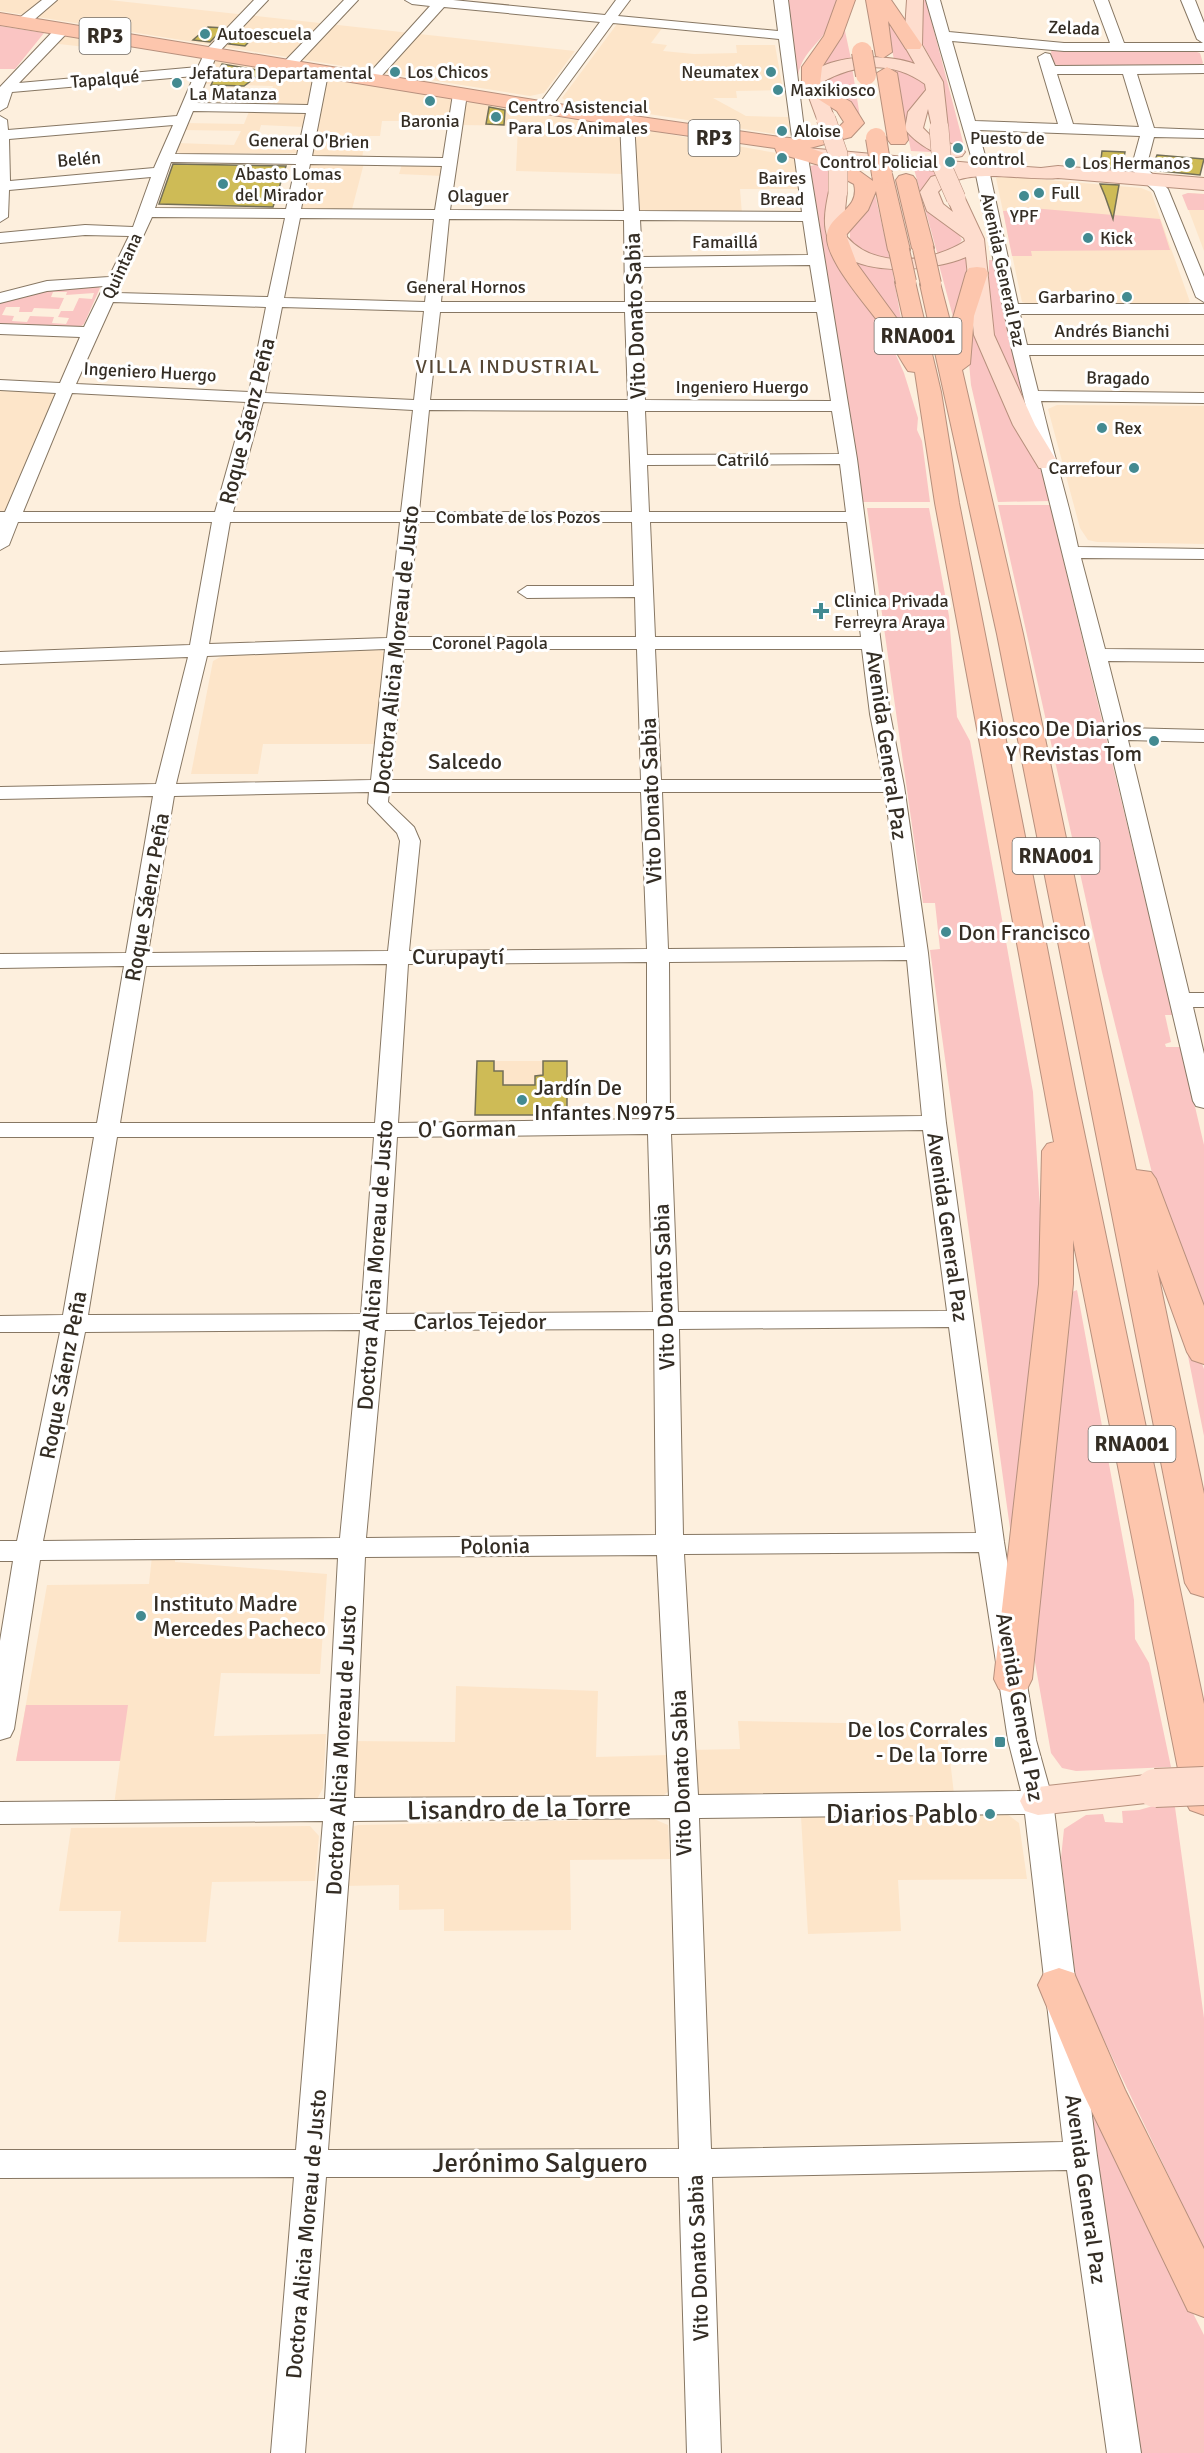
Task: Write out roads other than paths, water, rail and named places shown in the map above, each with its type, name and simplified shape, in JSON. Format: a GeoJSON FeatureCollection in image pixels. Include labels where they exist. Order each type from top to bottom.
{"type":"FeatureCollection","features":[{"type":"Feature","properties":{"kind":"highway"},"geometry":{"type":"LineString","coordinates":[[800,148],[838,136],[849,130],[854,123],[850,113],[843,106],[813,85],[812,67],[833,36],[846,0]]}},
{"type":"Feature","properties":{"kind":"highway"},"geometry":{"type":"LineString","coordinates":[[854,0],[869,96]]}},
{"type":"Feature","properties":{"kind":"highway","name":"RNA001"},"geometry":{"type":"LineString","coordinates":[[875,0],[898,140],[931,284],[943,390],[943,459],[951,524],[1059,1089],[1204,1799]]}},
{"type":"Feature","properties":{"kind":"highway"},"geometry":{"type":"LineString","coordinates":[[882,0],[913,45]]}},
{"type":"Feature","properties":{"kind":"highway","name":"RP3"},"geometry":{"type":"LineString","coordinates":[[0,19],[63,29],[207,62],[288,66],[324,71],[627,121],[642,126],[800,148]]}},
{"type":"Feature","properties":{"kind":"highway","name":"RNA001"},"geometry":{"type":"LineString","coordinates":[[872,117],[898,250],[906,282],[943,390],[1103,1077],[1204,1582]]}},
{"type":"Feature","properties":{"kind":"highway"},"geometry":{"type":"LineString","coordinates":[[800,148],[864,182],[866,188],[864,199],[837,235],[846,266],[943,390]]}},
{"type":"Feature","properties":{"kind":"highway"},"geometry":{"type":"LineString","coordinates":[[943,390],[977,273]]}},
{"type":"Feature","properties":{"kind":"highway"},"geometry":{"type":"LineString","coordinates":[[1103,1077],[1204,1352]]}},
{"type":"Feature","properties":{"kind":"highway"},"geometry":{"type":"LineString","coordinates":[[1013,1679],[1056,1284],[1059,1089]]}},
{"type":"Feature","properties":{"kind":"highway"},"geometry":{"type":"LineString","coordinates":[[1059,1985],[1104,2091],[1204,2296]]}},
{"type":"Feature","properties":{"kind":"main road"},"geometry":{"type":"LineString","coordinates":[[915,0],[913,45],[935,86],[942,166],[973,238],[984,335],[1024,425],[1047,463]]}},
{"type":"Feature","properties":{"kind":"main road"},"geometry":{"type":"LineString","coordinates":[[935,86],[919,71],[876,62],[843,66],[813,85],[840,156],[842,172],[834,215],[837,235],[846,248],[860,255],[904,265],[955,256],[973,238]]}},
{"type":"Feature","properties":{"kind":"main road"},"geometry":{"type":"LineString","coordinates":[[935,86],[916,115],[914,129],[926,141],[980,165]]}},
{"type":"Feature","properties":{"kind":"main road"},"geometry":{"type":"LineString","coordinates":[[800,148],[980,165],[1041,174],[1058,172],[1204,184]]}},
{"type":"Feature","properties":{"kind":"main road"},"geometry":{"type":"LineString","coordinates":[[973,238],[934,207],[929,192],[932,185],[945,178],[980,165]]}},
{"type":"Feature","properties":{"kind":"main road"},"geometry":{"type":"LineString","coordinates":[[1038,1801],[1155,1788],[1204,1786]]}},
{"type":"Feature","properties":{"kind":"street"},"geometry":{"type":"LineString","coordinates":[[23,22],[50,0]]}},
{"type":"Feature","properties":{"kind":"street","name":"Quintana"},"geometry":{"type":"LineString","coordinates":[[0,544],[6,518],[114,281],[139,232],[163,165],[207,62],[261,0]]}},
{"type":"Feature","properties":{"kind":"street"},"geometry":{"type":"LineString","coordinates":[[288,66],[351,0]]}},
{"type":"Feature","properties":{"kind":"street"},"geometry":{"type":"LineString","coordinates":[[412,0],[609,17],[786,36]]}},
{"type":"Feature","properties":{"kind":"street"},"geometry":{"type":"LineString","coordinates":[[544,107],[623,0]]}},
{"type":"Feature","properties":{"kind":"street","name":"Avenida General Paz"},"geometry":{"type":"LineString","coordinates":[[781,0],[837,406],[848,459],[873,643],[880,714],[894,786],[917,953],[934,1123],[991,1542],[1022,1740],[1038,1801],[1081,2156],[1124,2453]]}},
{"type":"Feature","properties":{"kind":"street","name":"Avenida General Paz"},"geometry":{"type":"LineString","coordinates":[[933,0],[980,165],[1047,463],[1061,506],[1070,552],[1117,735],[1204,1101]]}},
{"type":"Feature","properties":{"kind":"street"},"geometry":{"type":"LineString","coordinates":[[1101,0],[1119,48]]}},
{"type":"Feature","properties":{"kind":"street"},"geometry":{"type":"LineString","coordinates":[[1188,0],[1204,39]]}},
{"type":"Feature","properties":{"kind":"street"},"geometry":{"type":"LineString","coordinates":[[371,79],[442,1]]}},
{"type":"Feature","properties":{"kind":"street"},"geometry":{"type":"LineString","coordinates":[[0,107],[6,88],[63,29]]}},
{"type":"Feature","properties":{"kind":"street","name":"Zelada"},"geometry":{"type":"LineString","coordinates":[[943,36],[1042,45],[1119,48],[1204,47]]}},
{"type":"Feature","properties":{"kind":"street"},"geometry":{"type":"LineString","coordinates":[[1042,45],[1066,126]]}},
{"type":"Feature","properties":{"kind":"street","name":"Tapalqué"},"geometry":{"type":"LineString","coordinates":[[6,88],[207,62]]}},
{"type":"Feature","properties":{"kind":"street"},"geometry":{"type":"LineString","coordinates":[[1129,69],[1148,133],[1138,170],[1161,189],[1204,297]]}},
{"type":"Feature","properties":{"kind":"street","name":"Zelada"},"geometry":{"type":"LineString","coordinates":[[1049,70],[1204,69]]}},
{"type":"Feature","properties":{"kind":"street","name":"Roque Sáenz Peña"},"geometry":{"type":"LineString","coordinates":[[0,1729],[28,1551],[74,1324],[165,788],[199,650],[222,518],[256,397],[320,79],[324,71]]}},
{"type":"Feature","properties":{"kind":"street","name":"Doctora Alicia Moreau de Justo"},"geometry":{"type":"LineString","coordinates":[[288,2453],[339,1810],[352,1548],[373,1322],[384,1130],[398,956],[410,841],[407,831],[378,803],[442,216],[460,94]]}},
{"type":"Feature","properties":{"kind":"street"},"geometry":{"type":"LineString","coordinates":[[0,217],[0,185],[4,153],[1,130],[185,114],[314,109]]}},
{"type":"Feature","properties":{"kind":"street","name":"Vito Donato Sabia"},"geometry":{"type":"LineString","coordinates":[[627,121],[658,956],[659,1126],[666,1320],[670,1545],[684,1807],[704,2453]]}},
{"type":"Feature","properties":{"kind":"street"},"geometry":{"type":"LineString","coordinates":[[967,125],[1066,126],[1148,133],[1204,134]]}},
{"type":"Feature","properties":{"kind":"street","name":"General O'Brien"},"geometry":{"type":"LineString","coordinates":[[163,165],[304,160],[450,162]]}},
{"type":"Feature","properties":{"kind":"street","name":"Belén"},"geometry":{"type":"LineString","coordinates":[[0,185],[163,165]]}},
{"type":"Feature","properties":{"kind":"street","name":"Olaguer"},"geometry":{"type":"LineString","coordinates":[[146,212],[811,217]]}},
{"type":"Feature","properties":{"kind":"street"},"geometry":{"type":"LineString","coordinates":[[0,238],[85,230],[139,232]]}},
{"type":"Feature","properties":{"kind":"street","name":"Famaillá"},"geometry":{"type":"LineString","coordinates":[[634,262],[817,260]]}},
{"type":"Feature","properties":{"kind":"street"},"geometry":{"type":"LineString","coordinates":[[0,298],[47,286],[114,281]]}},
{"type":"Feature","properties":{"kind":"street","name":"General Hornos"},"geometry":{"type":"LineString","coordinates":[[107,297],[275,304],[433,307],[824,307]]}},
{"type":"Feature","properties":{"kind":"street"},"geometry":{"type":"LineString","coordinates":[[1011,309],[1204,309]]}},
{"type":"Feature","properties":{"kind":"street"},"geometry":{"type":"LineString","coordinates":[[0,329],[90,333]]}},
{"type":"Feature","properties":{"kind":"street","name":"Andrés Bianchi"},"geometry":{"type":"LineString","coordinates":[[1020,350],[1204,350]]}},
{"type":"Feature","properties":{"kind":"street","name":"Ingeniero Huergo"},"geometry":{"type":"LineString","coordinates":[[0,385],[423,405],[837,406]]}},
{"type":"Feature","properties":{"kind":"street","name":"Bragado"},"geometry":{"type":"LineString","coordinates":[[1032,396],[1204,398]]}},
{"type":"Feature","properties":{"kind":"street","name":"Catriló"},"geometry":{"type":"LineString","coordinates":[[639,460],[848,459]]}},
{"type":"Feature","properties":{"kind":"street","name":"Combate de los Pozos"},"geometry":{"type":"LineString","coordinates":[[6,518],[855,517]]}},
{"type":"Feature","properties":{"kind":"street"},"geometry":{"type":"LineString","coordinates":[[1070,552],[1204,554]]}},
{"type":"Feature","properties":{"kind":"street"},"geometry":{"type":"LineString","coordinates":[[527,592],[643,591]]}},
{"type":"Feature","properties":{"kind":"street","name":"Coronel Pagola"},"geometry":{"type":"LineString","coordinates":[[0,658],[395,643],[873,643]]}},
{"type":"Feature","properties":{"kind":"street"},"geometry":{"type":"LineString","coordinates":[[1096,655],[1204,656]]}},
{"type":"Feature","properties":{"kind":"street"},"geometry":{"type":"LineString","coordinates":[[1117,735],[1204,736]]}},
{"type":"Feature","properties":{"kind":"street","name":"Salcedo"},"geometry":{"type":"LineString","coordinates":[[0,793],[165,788],[380,786],[894,786]]}},
{"type":"Feature","properties":{"kind":"street","name":"Curupaytí"},"geometry":{"type":"LineString","coordinates":[[0,961],[917,953]]}},
{"type":"Feature","properties":{"kind":"street"},"geometry":{"type":"LineString","coordinates":[[1181,1000],[1204,1000]]}},
{"type":"Feature","properties":{"kind":"street","name":"O' Gorman"},"geometry":{"type":"LineString","coordinates":[[0,1130],[384,1130],[934,1123]]}},
{"type":"Feature","properties":{"kind":"street","name":"Carlos Tejedor"},"geometry":{"type":"LineString","coordinates":[[0,1324],[961,1319]]}},
{"type":"Feature","properties":{"kind":"street","name":"Polonia"},"geometry":{"type":"LineString","coordinates":[[0,1551],[991,1542]]}},
{"type":"Feature","properties":{"kind":"street","name":"Lisandro de la Torre"},"geometry":{"type":"LineString","coordinates":[[0,1813],[1006,1804],[1038,1801]]}},
{"type":"Feature","properties":{"kind":"street","name":"Jerónimo Salguero"},"geometry":{"type":"LineString","coordinates":[[0,2164],[695,2163],[1081,2156]]}},
{"type":"Feature","properties":{"kind":"place","name":"Autoescuela"},"geometry":{"type":"Point","coordinates":[205,34]}},
{"type":"Feature","properties":{"kind":"place","name":"Los Chicos"},"geometry":{"type":"Point","coordinates":[395,72]}},
{"type":"Feature","properties":{"kind":"place","name":"Neumatex"},"geometry":{"type":"Point","coordinates":[771,72]}},
{"type":"Feature","properties":{"kind":"place","name":"Jefatura Departamental La Matanza"},"geometry":{"type":"Point","coordinates":[177,83]}},
{"type":"Feature","properties":{"kind":"place","name":"Maxikiosco"},"geometry":{"type":"Point","coordinates":[778,90]}},
{"type":"Feature","properties":{"kind":"place","name":"Baronia"},"geometry":{"type":"Point","coordinates":[430,101]}},
{"type":"Feature","properties":{"kind":"place","name":"Centro Asistencial Para Los Animales"},"geometry":{"type":"Point","coordinates":[496,117]}},
{"type":"Feature","properties":{"kind":"place","name":"Aloise"},"geometry":{"type":"Point","coordinates":[782,131]}},
{"type":"Feature","properties":{"kind":"place","name":"Puesto de control"},"geometry":{"type":"Point","coordinates":[958,148]}},
{"type":"Feature","properties":{"kind":"place","name":"Baires Bread"},"geometry":{"type":"Point","coordinates":[782,158]}},
{"type":"Feature","properties":{"kind":"place","name":"Control Policial"},"geometry":{"type":"Point","coordinates":[950,162]}},
{"type":"Feature","properties":{"kind":"place","name":"Los Hermanos"},"geometry":{"type":"Point","coordinates":[1070,163]}},
{"type":"Feature","properties":{"kind":"place","name":"Abasto Lomas del Mirador"},"geometry":{"type":"Point","coordinates":[223,184]}},
{"type":"Feature","properties":{"kind":"place","name":"Full"},"geometry":{"type":"Point","coordinates":[1039,193]}},
{"type":"Feature","properties":{"kind":"place","name":"YPF"},"geometry":{"type":"Point","coordinates":[1024,196]}},
{"type":"Feature","properties":{"kind":"place","name":"Kick"},"geometry":{"type":"Point","coordinates":[1088,238]}},
{"type":"Feature","properties":{"kind":"place","name":"Garbarino"},"geometry":{"type":"Point","coordinates":[1127,297]}},
{"type":"Feature","properties":{"kind":"place","name":"Rex"},"geometry":{"type":"Point","coordinates":[1102,428]}},
{"type":"Feature","properties":{"kind":"place","name":"Carrefour"},"geometry":{"type":"Point","coordinates":[1134,468]}},
{"type":"Feature","properties":{"kind":"place","name":"Clinica Privada Ferreyra Araya"},"geometry":{"type":"Point","coordinates":[821,611]}},
{"type":"Feature","properties":{"kind":"place","name":"Kiosco De Diarios Y Revistas Tom"},"geometry":{"type":"Point","coordinates":[1154,741]}},
{"type":"Feature","properties":{"kind":"place","name":"Don Francisco"},"geometry":{"type":"Point","coordinates":[946,932]}},
{"type":"Feature","properties":{"kind":"place","name":"Jardín De Infantes Nº975"},"geometry":{"type":"Point","coordinates":[522,1100]}},
{"type":"Feature","properties":{"kind":"place","name":"Instituto Madre Mercedes Pacheco"},"geometry":{"type":"Point","coordinates":[141,1616]}},
{"type":"Feature","properties":{"kind":"place","name":"De los Corrales - De la Torre"},"geometry":{"type":"Point","coordinates":[1000,1742]}},
{"type":"Feature","properties":{"kind":"place","name":"Diarios Pablo"},"geometry":{"type":"Point","coordinates":[990,1814]}},
{"type":"Feature","properties":{"kind":"district","name":"VILLA INDUSTRIAL"},"geometry":{"type":"Point","coordinates":[508,366]}}]}
